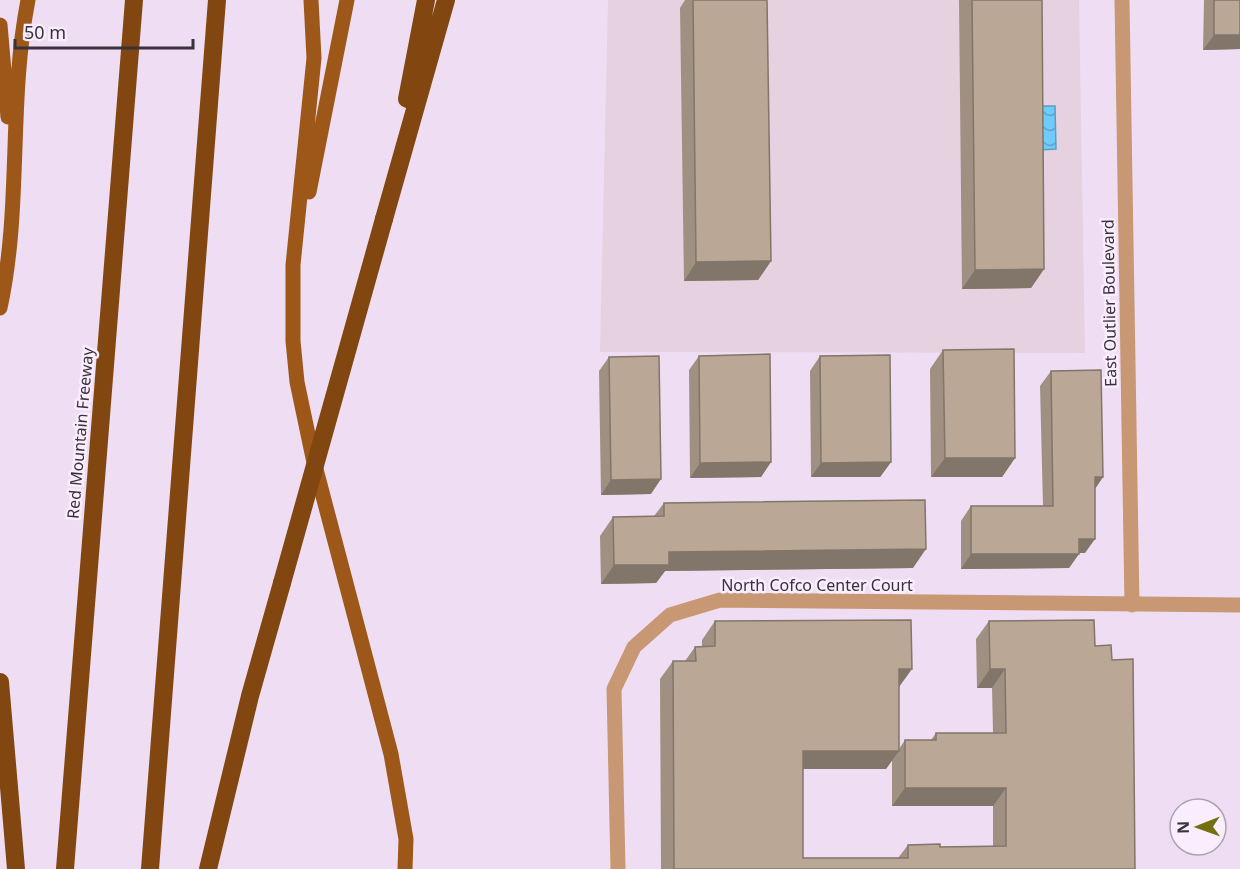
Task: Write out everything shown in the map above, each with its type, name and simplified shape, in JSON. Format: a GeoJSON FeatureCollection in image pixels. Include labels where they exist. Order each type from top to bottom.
{"type":"FeatureCollection","features":[{"type":"Feature","properties":{"kind":"highway","name":"Red Mountain Freeway"},"geometry":{"type":"LineString","coordinates":[[65,869],[134,0]]}},
{"type":"Feature","properties":{"kind":"highway"},"geometry":{"type":"LineString","coordinates":[[150,869],[217,0]]}},
{"type":"Feature","properties":{"kind":"highway"},"geometry":{"type":"LineString","coordinates":[[384,219],[426,0]]}},
{"type":"Feature","properties":{"kind":"highway"},"geometry":{"type":"LineString","coordinates":[[208,869],[250,696],[446,0]]}},
{"type":"Feature","properties":{"kind":"highway"},"geometry":{"type":"LineString","coordinates":[[0,682],[16,869]]}},
{"type":"Feature","properties":{"kind":"main road"},"geometry":{"type":"LineString","coordinates":[[0,308],[6,280],[14,197],[17,88],[21,37],[28,0]]}},
{"type":"Feature","properties":{"kind":"main road"},"geometry":{"type":"LineString","coordinates":[[311,0],[315,36],[314,58],[293,265],[293,341],[304,422],[391,754],[411,869]]}},
{"type":"Feature","properties":{"kind":"main road"},"geometry":{"type":"LineString","coordinates":[[293,265],[333,83],[348,0]]}},
{"type":"Feature","properties":{"kind":"main road"},"geometry":{"type":"LineString","coordinates":[[0,25],[14,197]]}},
{"type":"Feature","properties":{"kind":"main road"},"geometry":{"type":"LineString","coordinates":[[405,869],[406,839]]}},
{"type":"Feature","properties":{"kind":"street","name":"East Outlier Boulevard"},"geometry":{"type":"LineString","coordinates":[[1122,0],[1132,605]]}},
{"type":"Feature","properties":{"kind":"street","name":"North Cofco Center Court"},"geometry":{"type":"LineString","coordinates":[[618,869],[614,689],[634,647],[670,615],[720,600],[1240,605]]}},
{"type":"Feature","properties":{"kind":"shaded area"},"geometry":{"type":"Polygon","coordinates":[[[608,0],[1079,0],[1085,353],[600,352],[608,0]]]}},
{"type":"Feature","properties":{"kind":"water"},"geometry":{"type":"Polygon","coordinates":[[[1038,106],[1055,106],[1056,149],[1039,150],[1038,106]]]}},
{"type":"Feature","properties":{"kind":"building"},"geometry":{"type":"Polygon","coordinates":[[[693,0],[767,0],[771,261],[696,262],[693,0]]]}},
{"type":"Feature","properties":{"kind":"building"},"geometry":{"type":"Polygon","coordinates":[[[972,0],[1042,0],[1044,269],[975,270],[972,0]]]}},
{"type":"Feature","properties":{"kind":"building"},"geometry":{"type":"Polygon","coordinates":[[[1214,0],[1240,0],[1240,35],[1214,35],[1214,0]]]}},
{"type":"Feature","properties":{"kind":"building"},"geometry":{"type":"Polygon","coordinates":[[[1014,349],[1015,458],[945,458],[943,350],[1014,349]]]}},
{"type":"Feature","properties":{"kind":"building"},"geometry":{"type":"Polygon","coordinates":[[[770,354],[771,462],[700,463],[699,356],[770,354]]]}},
{"type":"Feature","properties":{"kind":"building"},"geometry":{"type":"Polygon","coordinates":[[[890,355],[891,462],[821,463],[820,356],[890,355]]]}},
{"type":"Feature","properties":{"kind":"building"},"geometry":{"type":"Polygon","coordinates":[[[659,356],[661,479],[611,480],[609,357],[659,356]]]}},
{"type":"Feature","properties":{"kind":"building"},"geometry":{"type":"Polygon","coordinates":[[[1101,370],[1103,477],[1095,477],[1095,539],[1079,539],[1079,554],[971,554],[971,506],[1053,506],[1051,371],[1101,370]]]}},
{"type":"Feature","properties":{"kind":"building"},"geometry":{"type":"Polygon","coordinates":[[[925,500],[926,549],[669,552],[669,565],[614,565],[613,517],[664,516],[664,503],[925,500]]]}},
{"type":"Feature","properties":{"kind":"building"},"geometry":{"type":"Polygon","coordinates":[[[911,620],[912,669],[899,669],[899,751],[803,751],[803,858],[908,858],[908,845],[1006,846],[1006,788],[905,788],[905,740],[936,740],[936,733],[1006,733],[1005,669],[990,669],[989,621],[1094,620],[1095,646],[1111,645],[1112,660],[1133,659],[1135,869],[674,869],[673,661],[696,661],[695,647],[715,646],[715,621],[911,620]]]}}]}
